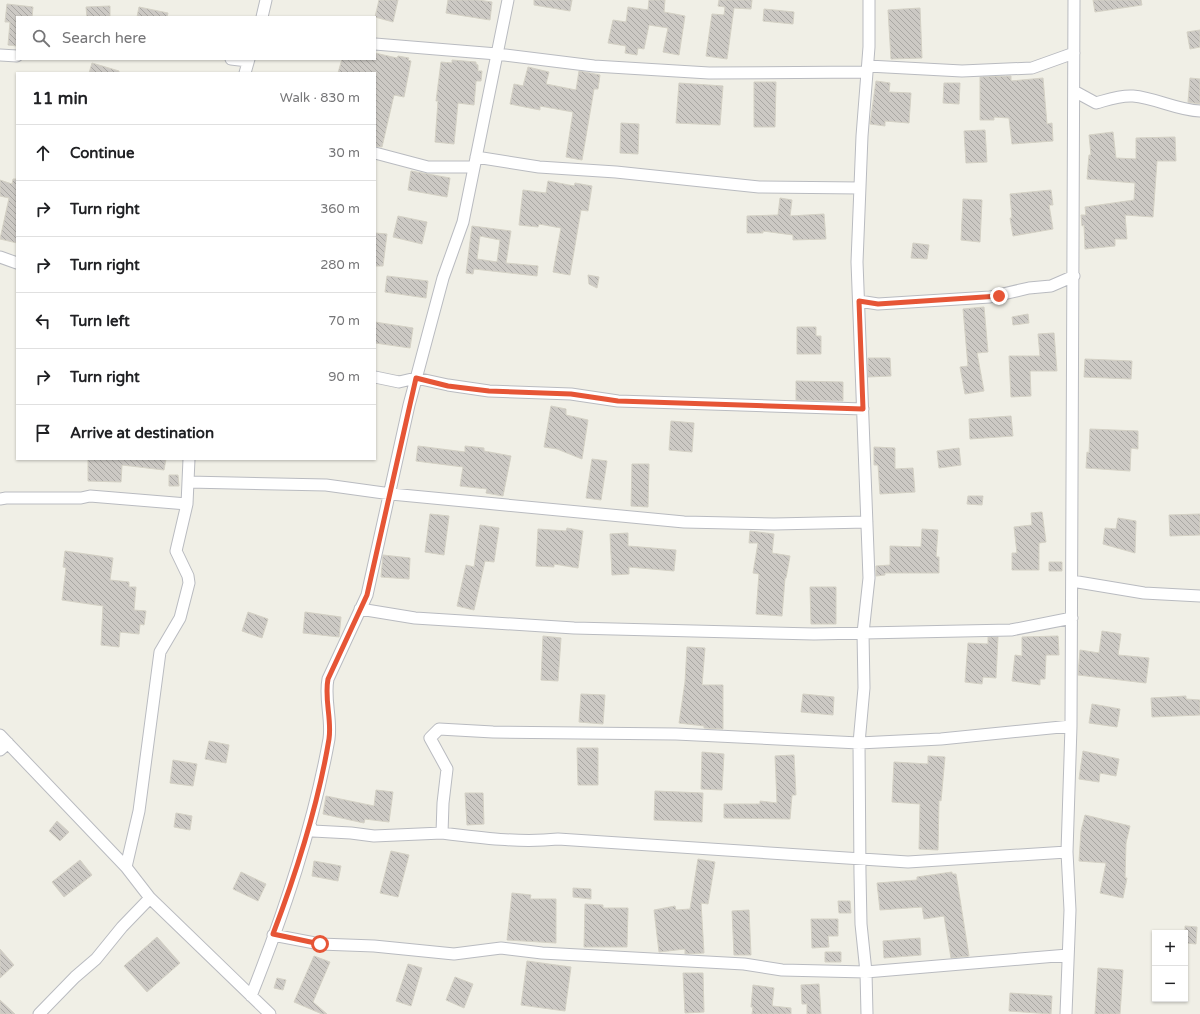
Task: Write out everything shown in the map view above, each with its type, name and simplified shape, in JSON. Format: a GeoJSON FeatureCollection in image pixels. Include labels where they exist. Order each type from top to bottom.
{"type":"FeatureCollection","features":[{"type":"Feature","properties":{"kind":"street"},"geometry":{"type":"LineString","coordinates":[[262,16],[266,0]]}},
{"type":"Feature","properties":{"kind":"street"},"geometry":{"type":"LineString","coordinates":[[251,996],[296,873],[310,825],[329,738],[330,721],[326,688],[328,679],[367,595],[416,378],[443,278],[463,222],[508,0]]}},
{"type":"Feature","properties":{"kind":"street"},"geometry":{"type":"LineString","coordinates":[[867,1014],[866,972],[861,924],[859,859],[859,743],[864,688],[863,632],[869,578],[857,262],[869,0]]}},
{"type":"Feature","properties":{"kind":"street"},"geometry":{"type":"LineString","coordinates":[[1066,1014],[1070,910],[1067,852],[1071,726],[1072,618],[1074,0]]}},
{"type":"Feature","properties":{"kind":"street"},"geometry":{"type":"LineString","coordinates":[[376,44],[497,54],[594,66],[709,73],[867,69],[962,71],[1032,68],[1074,53]]}},
{"type":"Feature","properties":{"kind":"street"},"geometry":{"type":"LineString","coordinates":[[0,55],[16,56]]}},
{"type":"Feature","properties":{"kind":"street"},"geometry":{"type":"LineString","coordinates":[[245,72],[248,60]]}},
{"type":"Feature","properties":{"kind":"street"},"geometry":{"type":"LineString","coordinates":[[1074,91],[1096,103],[1131,96],[1146,98],[1170,106],[1200,112]]}},
{"type":"Feature","properties":{"kind":"street"},"geometry":{"type":"LineString","coordinates":[[376,154],[428,167],[475,162],[616,172],[759,187],[860,188]]}},
{"type":"Feature","properties":{"kind":"street"},"geometry":{"type":"LineString","coordinates":[[0,257],[16,263]]}},
{"type":"Feature","properties":{"kind":"street"},"geometry":{"type":"LineString","coordinates":[[859,301],[878,304],[990,297],[1028,288],[1051,286],[1074,276]]}},
{"type":"Feature","properties":{"kind":"street"},"geometry":{"type":"LineString","coordinates":[[376,377],[399,382],[416,378],[448,386],[489,391],[571,394],[618,401],[863,409]]}},
{"type":"Feature","properties":{"kind":"street"},"geometry":{"type":"LineString","coordinates":[[126,867],[139,811],[160,652],[180,618],[189,584],[188,576],[176,551],[187,504],[189,460]]}},
{"type":"Feature","properties":{"kind":"street"},"geometry":{"type":"LineString","coordinates":[[188,482],[326,485],[390,494],[684,522],[774,524],[867,522]]}},
{"type":"Feature","properties":{"kind":"street"},"geometry":{"type":"LineString","coordinates":[[0,499],[81,498],[90,496],[187,504]]}},
{"type":"Feature","properties":{"kind":"street"},"geometry":{"type":"LineString","coordinates":[[1072,581],[1144,593],[1200,596]]}},
{"type":"Feature","properties":{"kind":"street"},"geometry":{"type":"LineString","coordinates":[[360,609],[415,618],[574,628],[814,634],[1011,630],[1072,618]]}},
{"type":"Feature","properties":{"kind":"street"},"geometry":{"type":"LineString","coordinates":[[442,833],[443,803],[447,770],[430,738],[438,729],[493,732],[676,734],[859,743],[942,739],[1071,726]]}},
{"type":"Feature","properties":{"kind":"street"},"geometry":{"type":"LineString","coordinates":[[2,743],[126,867],[150,898],[270,1014]]}},
{"type":"Feature","properties":{"kind":"street"},"geometry":{"type":"LineString","coordinates":[[310,825],[313,831],[351,832],[374,836],[442,833],[492,839],[540,841],[566,840],[908,862],[1067,852]]}},
{"type":"Feature","properties":{"kind":"street"},"geometry":{"type":"LineString","coordinates":[[40,1014],[75,977],[96,959],[122,926],[150,898]]}},
{"type":"Feature","properties":{"kind":"street"},"geometry":{"type":"LineString","coordinates":[[273,934],[320,944],[374,946],[454,954],[501,948],[542,952],[744,964],[782,970],[866,972],[1068,955]]}},
{"type":"Feature","properties":{"kind":"building"},"geometry":{"type":"Polygon","coordinates":[[[379,0],[398,0],[393,22],[375,16],[379,0]]]}},
{"type":"Feature","properties":{"kind":"building"},"geometry":{"type":"Polygon","coordinates":[[[448,0],[478,0],[492,2],[490,20],[446,13],[448,0]]]}},
{"type":"Feature","properties":{"kind":"building"},"geometry":{"type":"Polygon","coordinates":[[[534,0],[572,0],[570,11],[534,5],[534,0]]]}},
{"type":"Feature","properties":{"kind":"building"},"geometry":{"type":"Polygon","coordinates":[[[649,0],[665,0],[664,12],[685,16],[679,55],[663,52],[668,28],[649,25],[644,49],[638,48],[637,55],[625,53],[626,46],[608,43],[613,20],[626,22],[628,7],[648,10],[649,0]]]}},
{"type":"Feature","properties":{"kind":"building"},"geometry":{"type":"Polygon","coordinates":[[[719,0],[752,0],[751,9],[734,8],[727,59],[706,56],[712,14],[724,15],[725,7],[718,6],[719,0]]]}},
{"type":"Feature","properties":{"kind":"building"},"geometry":{"type":"Polygon","coordinates":[[[1093,0],[1141,0],[1142,5],[1095,12],[1093,0]]]}},
{"type":"Feature","properties":{"kind":"building"},"geometry":{"type":"Polygon","coordinates":[[[7,4],[33,7],[32,16],[16,16],[16,46],[8,45],[10,22],[5,22],[7,4]]]}},
{"type":"Feature","properties":{"kind":"building"},"geometry":{"type":"Polygon","coordinates":[[[110,6],[110,16],[87,16],[86,7],[110,6]]]}},
{"type":"Feature","properties":{"kind":"building"},"geometry":{"type":"Polygon","coordinates":[[[139,7],[168,13],[167,16],[137,16],[139,7]]]}},
{"type":"Feature","properties":{"kind":"building"},"geometry":{"type":"Polygon","coordinates":[[[920,8],[922,58],[891,59],[888,10],[920,8]]]}},
{"type":"Feature","properties":{"kind":"building"},"geometry":{"type":"Polygon","coordinates":[[[764,9],[794,12],[793,24],[763,21],[764,9]]]}},
{"type":"Feature","properties":{"kind":"building"},"geometry":{"type":"Polygon","coordinates":[[[1200,30],[1200,47],[1190,49],[1187,32],[1200,30]]]}},
{"type":"Feature","properties":{"kind":"building"},"geometry":{"type":"Polygon","coordinates":[[[376,53],[397,58],[398,56],[409,58],[408,60],[411,61],[404,97],[394,95],[382,147],[376,146],[376,72],[338,72],[342,60],[376,60],[376,53]]]}},
{"type":"Feature","properties":{"kind":"building"},"geometry":{"type":"Polygon","coordinates":[[[452,60],[476,62],[478,65],[478,71],[482,71],[481,81],[476,81],[474,105],[458,103],[454,144],[435,142],[438,101],[436,101],[441,62],[452,63],[452,60]]]}},
{"type":"Feature","properties":{"kind":"building"},"geometry":{"type":"Polygon","coordinates":[[[92,63],[119,71],[119,72],[89,72],[92,63]]]}},
{"type":"Feature","properties":{"kind":"building"},"geometry":{"type":"Polygon","coordinates":[[[528,67],[549,72],[546,84],[576,90],[579,71],[600,75],[598,89],[594,89],[582,160],[566,157],[573,112],[540,106],[540,110],[510,104],[514,84],[523,86],[528,67]]]}},
{"type":"Feature","properties":{"kind":"building"},"geometry":{"type":"Polygon","coordinates":[[[1011,76],[1011,81],[1043,78],[1047,124],[1052,123],[1053,141],[1012,144],[1009,118],[994,117],[994,120],[980,120],[980,77],[1011,76]]]}},
{"type":"Feature","properties":{"kind":"building"},"geometry":{"type":"Polygon","coordinates":[[[1190,78],[1200,79],[1200,104],[1188,102],[1190,78]]]}},
{"type":"Feature","properties":{"kind":"building"},"geometry":{"type":"Polygon","coordinates":[[[876,81],[890,83],[889,92],[911,93],[909,123],[885,121],[885,126],[870,124],[876,81]]]}},
{"type":"Feature","properties":{"kind":"building"},"geometry":{"type":"Polygon","coordinates":[[[754,82],[776,82],[775,127],[754,127],[754,82]]]}},
{"type":"Feature","properties":{"kind":"building"},"geometry":{"type":"Polygon","coordinates":[[[679,83],[723,86],[720,125],[676,123],[679,83]]]}},
{"type":"Feature","properties":{"kind":"building"},"geometry":{"type":"Polygon","coordinates":[[[944,83],[960,83],[959,104],[943,103],[944,83]]]}},
{"type":"Feature","properties":{"kind":"building"},"geometry":{"type":"Polygon","coordinates":[[[621,123],[639,124],[638,154],[620,153],[621,123]]]}},
{"type":"Feature","properties":{"kind":"building"},"geometry":{"type":"Polygon","coordinates":[[[985,130],[987,162],[966,163],[964,131],[985,130]]]}},
{"type":"Feature","properties":{"kind":"building"},"geometry":{"type":"Polygon","coordinates":[[[1113,132],[1116,158],[1136,159],[1136,138],[1175,137],[1176,161],[1157,161],[1153,217],[1125,215],[1127,239],[1115,239],[1115,246],[1085,249],[1084,225],[1082,226],[1081,215],[1086,215],[1085,207],[1134,200],[1135,183],[1087,179],[1089,155],[1091,155],[1089,135],[1113,132]]]}},
{"type":"Feature","properties":{"kind":"building"},"geometry":{"type":"Polygon","coordinates":[[[411,171],[450,178],[447,197],[408,190],[411,171]]]}},
{"type":"Feature","properties":{"kind":"building"},"geometry":{"type":"Polygon","coordinates":[[[13,179],[16,179],[16,243],[0,239],[9,198],[0,196],[0,180],[12,184],[13,179]]]}},
{"type":"Feature","properties":{"kind":"building"},"geometry":{"type":"Polygon","coordinates":[[[548,181],[574,186],[575,183],[592,186],[588,211],[581,210],[570,275],[553,272],[561,228],[539,224],[538,227],[519,225],[523,190],[546,193],[548,181]]]}},
{"type":"Feature","properties":{"kind":"building"},"geometry":{"type":"Polygon","coordinates":[[[1051,190],[1053,205],[1049,205],[1053,229],[1013,236],[1010,218],[1012,218],[1010,194],[1051,190]]]}},
{"type":"Feature","properties":{"kind":"building"},"geometry":{"type":"Polygon","coordinates":[[[780,198],[792,200],[790,216],[824,214],[826,239],[793,240],[793,235],[763,231],[763,233],[747,233],[747,216],[778,215],[780,198]]]}},
{"type":"Feature","properties":{"kind":"building"},"geometry":{"type":"Polygon","coordinates":[[[963,199],[982,200],[980,242],[961,240],[963,199]]]}},
{"type":"Feature","properties":{"kind":"building"},"geometry":{"type":"Polygon","coordinates":[[[398,216],[427,222],[422,244],[393,237],[398,216]]]}},
{"type":"Feature","properties":{"kind":"building"},"geometry":{"type":"Polygon","coordinates":[[[472,226],[511,231],[506,263],[538,266],[537,276],[474,269],[473,274],[466,273],[472,226]],[[480,236],[477,259],[497,262],[500,240],[480,236]]]}},
{"type":"Feature","properties":{"kind":"building"},"geometry":{"type":"Polygon","coordinates":[[[376,233],[387,234],[383,266],[376,266],[376,233]]]}},
{"type":"Feature","properties":{"kind":"building"},"geometry":{"type":"Polygon","coordinates":[[[913,243],[929,245],[927,259],[911,258],[913,243]]]}},
{"type":"Feature","properties":{"kind":"building"},"geometry":{"type":"Polygon","coordinates":[[[588,275],[599,277],[597,288],[589,284],[588,275]]]}},
{"type":"Feature","properties":{"kind":"building"},"geometry":{"type":"Polygon","coordinates":[[[387,276],[428,281],[426,298],[385,292],[387,276]]]}},
{"type":"Feature","properties":{"kind":"building"},"geometry":{"type":"Polygon","coordinates":[[[984,307],[988,352],[977,353],[984,391],[965,394],[960,367],[968,366],[963,309],[984,307]]]}},
{"type":"Feature","properties":{"kind":"building"},"geometry":{"type":"Polygon","coordinates":[[[1028,314],[1029,323],[1013,325],[1012,317],[1028,314]]]}},
{"type":"Feature","properties":{"kind":"building"},"geometry":{"type":"Polygon","coordinates":[[[376,322],[413,328],[410,348],[376,343],[376,322]]]}},
{"type":"Feature","properties":{"kind":"building"},"geometry":{"type":"Polygon","coordinates":[[[797,327],[816,327],[816,336],[821,336],[821,354],[797,354],[797,327]]]}},
{"type":"Feature","properties":{"kind":"building"},"geometry":{"type":"Polygon","coordinates":[[[1054,333],[1057,371],[1030,371],[1031,396],[1011,397],[1009,356],[1040,356],[1038,334],[1054,333]]]}},
{"type":"Feature","properties":{"kind":"building"},"geometry":{"type":"Polygon","coordinates":[[[868,358],[890,358],[891,376],[868,377],[868,358]]]}},
{"type":"Feature","properties":{"kind":"building"},"geometry":{"type":"Polygon","coordinates":[[[1085,359],[1132,361],[1131,379],[1084,377],[1085,359]]]}},
{"type":"Feature","properties":{"kind":"building"},"geometry":{"type":"Polygon","coordinates":[[[796,381],[843,382],[843,401],[796,400],[796,381]]]}},
{"type":"Feature","properties":{"kind":"building"},"geometry":{"type":"Polygon","coordinates":[[[551,406],[566,409],[566,415],[588,420],[582,459],[557,449],[544,447],[551,406]]]}},
{"type":"Feature","properties":{"kind":"building"},"geometry":{"type":"Polygon","coordinates":[[[1011,416],[1013,436],[970,439],[969,419],[1011,416]]]}},
{"type":"Feature","properties":{"kind":"building"},"geometry":{"type":"Polygon","coordinates":[[[671,421],[694,423],[692,452],[669,450],[671,421]]]}},
{"type":"Feature","properties":{"kind":"building"},"geometry":{"type":"Polygon","coordinates":[[[1090,429],[1138,431],[1138,449],[1131,448],[1130,471],[1086,468],[1087,452],[1089,453],[1090,429]]]}},
{"type":"Feature","properties":{"kind":"building"},"geometry":{"type":"Polygon","coordinates":[[[418,446],[465,452],[465,446],[484,448],[484,451],[511,456],[503,496],[486,493],[487,489],[460,486],[463,467],[416,461],[418,446]]]}},
{"type":"Feature","properties":{"kind":"building"},"geometry":{"type":"Polygon","coordinates":[[[874,447],[895,448],[895,469],[913,468],[915,492],[880,494],[878,465],[874,465],[874,447]]]}},
{"type":"Feature","properties":{"kind":"building"},"geometry":{"type":"Polygon","coordinates":[[[959,448],[961,465],[939,468],[937,451],[959,448]]]}},
{"type":"Feature","properties":{"kind":"building"},"geometry":{"type":"Polygon","coordinates":[[[592,459],[607,461],[601,500],[586,498],[592,459]]]}},
{"type":"Feature","properties":{"kind":"building"},"geometry":{"type":"Polygon","coordinates":[[[88,460],[166,460],[164,470],[122,465],[121,482],[88,481],[88,460]]]}},
{"type":"Feature","properties":{"kind":"building"},"geometry":{"type":"Polygon","coordinates":[[[632,464],[649,464],[648,507],[631,506],[632,464]]]}},
{"type":"Feature","properties":{"kind":"building"},"geometry":{"type":"Polygon","coordinates":[[[169,475],[178,475],[179,486],[169,486],[169,475]]]}},
{"type":"Feature","properties":{"kind":"building"},"geometry":{"type":"Polygon","coordinates":[[[968,496],[983,496],[982,505],[967,504],[968,496]]]}},
{"type":"Feature","properties":{"kind":"building"},"geometry":{"type":"Polygon","coordinates":[[[1042,512],[1046,542],[1039,543],[1039,570],[1012,570],[1012,553],[1017,553],[1014,527],[1032,525],[1031,513],[1042,512]]]}},
{"type":"Feature","properties":{"kind":"building"},"geometry":{"type":"Polygon","coordinates":[[[430,514],[449,516],[444,555],[425,552],[430,514]]]}},
{"type":"Feature","properties":{"kind":"building"},"geometry":{"type":"Polygon","coordinates":[[[1200,514],[1200,535],[1170,536],[1169,515],[1200,514]]]}},
{"type":"Feature","properties":{"kind":"building"},"geometry":{"type":"Polygon","coordinates":[[[1118,518],[1136,521],[1135,553],[1103,544],[1105,528],[1116,529],[1118,518]]]}},
{"type":"Feature","properties":{"kind":"building"},"geometry":{"type":"Polygon","coordinates":[[[480,525],[499,528],[494,562],[485,561],[474,610],[457,606],[466,565],[474,567],[480,525]]]}},
{"type":"Feature","properties":{"kind":"building"},"geometry":{"type":"Polygon","coordinates":[[[567,528],[583,531],[578,568],[554,564],[554,567],[536,566],[538,529],[566,531],[567,528]]]}},
{"type":"Feature","properties":{"kind":"building"},"geometry":{"type":"Polygon","coordinates":[[[922,529],[938,530],[936,557],[939,557],[939,573],[885,573],[885,575],[876,576],[876,566],[890,565],[890,546],[921,547],[922,529]]]}},
{"type":"Feature","properties":{"kind":"building"},"geometry":{"type":"Polygon","coordinates":[[[750,531],[774,534],[772,553],[790,556],[785,578],[782,616],[756,614],[759,574],[753,573],[758,543],[749,543],[750,531]]]}},
{"type":"Feature","properties":{"kind":"building"},"geometry":{"type":"Polygon","coordinates":[[[628,533],[628,546],[676,550],[674,571],[629,567],[629,574],[612,575],[610,534],[628,533]]]}},
{"type":"Feature","properties":{"kind":"building"},"geometry":{"type":"Polygon","coordinates":[[[65,551],[113,558],[110,580],[129,582],[129,587],[136,587],[134,610],[146,611],[144,625],[140,624],[139,634],[120,632],[119,647],[101,645],[103,606],[62,600],[66,568],[63,567],[65,551]]]}},
{"type":"Feature","properties":{"kind":"building"},"geometry":{"type":"Polygon","coordinates":[[[383,555],[410,558],[409,579],[381,577],[383,555]]]}},
{"type":"Feature","properties":{"kind":"building"},"geometry":{"type":"Polygon","coordinates":[[[1049,562],[1062,562],[1062,571],[1049,571],[1049,562]]]}},
{"type":"Feature","properties":{"kind":"building"},"geometry":{"type":"Polygon","coordinates":[[[810,587],[836,587],[836,624],[811,624],[810,587]]]}},
{"type":"Feature","properties":{"kind":"building"},"geometry":{"type":"Polygon","coordinates":[[[248,612],[268,619],[262,638],[242,631],[248,612]]]}},
{"type":"Feature","properties":{"kind":"building"},"geometry":{"type":"Polygon","coordinates":[[[305,612],[341,617],[339,637],[303,633],[305,612]]]}},
{"type":"Feature","properties":{"kind":"building"},"geometry":{"type":"Polygon","coordinates":[[[1102,631],[1121,634],[1118,655],[1149,658],[1146,683],[1078,675],[1080,650],[1099,653],[1102,631]]]}},
{"type":"Feature","properties":{"kind":"building"},"geometry":{"type":"Polygon","coordinates":[[[543,636],[561,638],[558,681],[541,680],[543,636]]]}},
{"type":"Feature","properties":{"kind":"building"},"geometry":{"type":"Polygon","coordinates":[[[1058,636],[1059,655],[1046,655],[1045,679],[1040,679],[1040,685],[1012,681],[1015,655],[1022,656],[1022,637],[1058,636]]]}},
{"type":"Feature","properties":{"kind":"building"},"geometry":{"type":"Polygon","coordinates":[[[988,637],[998,637],[996,678],[983,677],[982,684],[965,682],[968,643],[988,644],[988,637]]]}},
{"type":"Feature","properties":{"kind":"building"},"geometry":{"type":"Polygon","coordinates":[[[687,647],[705,648],[702,685],[723,685],[723,729],[704,728],[704,726],[679,723],[685,682],[687,647]]]}},
{"type":"Feature","properties":{"kind":"building"},"geometry":{"type":"Polygon","coordinates":[[[581,694],[605,695],[603,724],[579,722],[581,694]]]}},
{"type":"Feature","properties":{"kind":"building"},"geometry":{"type":"Polygon","coordinates":[[[803,694],[834,697],[833,715],[801,712],[803,694]]]}},
{"type":"Feature","properties":{"kind":"building"},"geometry":{"type":"Polygon","coordinates":[[[1186,696],[1186,699],[1200,700],[1200,715],[1152,717],[1151,698],[1186,696]]]}},
{"type":"Feature","properties":{"kind":"building"},"geometry":{"type":"Polygon","coordinates":[[[1092,704],[1120,709],[1117,727],[1089,723],[1092,704]]]}},
{"type":"Feature","properties":{"kind":"building"},"geometry":{"type":"Polygon","coordinates":[[[209,741],[229,745],[226,763],[205,759],[209,741]]]}},
{"type":"Feature","properties":{"kind":"building"},"geometry":{"type":"Polygon","coordinates":[[[577,748],[598,748],[598,785],[578,785],[577,748]]]}},
{"type":"Feature","properties":{"kind":"building"},"geometry":{"type":"Polygon","coordinates":[[[1083,751],[1119,759],[1116,776],[1100,773],[1099,782],[1079,779],[1083,751]]]}},
{"type":"Feature","properties":{"kind":"building"},"geometry":{"type":"Polygon","coordinates":[[[702,752],[724,754],[722,790],[701,789],[702,752]]]}},
{"type":"Feature","properties":{"kind":"building"},"geometry":{"type":"Polygon","coordinates":[[[794,755],[796,795],[792,795],[790,819],[724,818],[724,804],[760,804],[760,801],[777,803],[775,756],[794,755]]]}},
{"type":"Feature","properties":{"kind":"building"},"geometry":{"type":"Polygon","coordinates":[[[928,756],[945,757],[941,801],[939,800],[938,850],[919,849],[920,804],[892,802],[894,762],[928,764],[928,756]]]}},
{"type":"Feature","properties":{"kind":"building"},"geometry":{"type":"Polygon","coordinates":[[[173,760],[197,764],[193,786],[170,783],[173,760]]]}},
{"type":"Feature","properties":{"kind":"building"},"geometry":{"type":"Polygon","coordinates":[[[376,790],[393,792],[389,822],[365,819],[364,823],[323,814],[326,796],[374,806],[376,790]]]}},
{"type":"Feature","properties":{"kind":"building"},"geometry":{"type":"Polygon","coordinates":[[[655,791],[703,793],[702,822],[654,820],[655,791]]]}},
{"type":"Feature","properties":{"kind":"building"},"geometry":{"type":"Polygon","coordinates":[[[465,793],[483,793],[484,824],[467,825],[465,793]]]}},
{"type":"Feature","properties":{"kind":"building"},"geometry":{"type":"Polygon","coordinates":[[[176,813],[192,816],[190,830],[174,827],[176,813]]]}},
{"type":"Feature","properties":{"kind":"building"},"geometry":{"type":"Polygon","coordinates":[[[1085,815],[1130,826],[1126,843],[1125,878],[1127,878],[1123,898],[1100,893],[1106,863],[1079,861],[1081,831],[1085,815]]]}},
{"type":"Feature","properties":{"kind":"building"},"geometry":{"type":"Polygon","coordinates":[[[57,821],[69,832],[60,841],[49,831],[57,821]]]}},
{"type":"Feature","properties":{"kind":"building"},"geometry":{"type":"Polygon","coordinates":[[[391,851],[409,855],[398,897],[380,893],[391,851]]]}},
{"type":"Feature","properties":{"kind":"building"},"geometry":{"type":"Polygon","coordinates":[[[698,859],[715,862],[708,904],[701,903],[704,953],[685,954],[685,949],[659,952],[654,910],[675,906],[676,910],[690,909],[698,859]]]}},
{"type":"Feature","properties":{"kind":"building"},"geometry":{"type":"Polygon","coordinates":[[[80,860],[92,875],[64,897],[52,882],[80,860]]]}},
{"type":"Feature","properties":{"kind":"building"},"geometry":{"type":"Polygon","coordinates":[[[314,861],[341,866],[338,881],[312,876],[314,861]]]}},
{"type":"Feature","properties":{"kind":"building"},"geometry":{"type":"Polygon","coordinates":[[[241,872],[266,884],[258,901],[233,889],[241,872]]]}},
{"type":"Feature","properties":{"kind":"building"},"geometry":{"type":"Polygon","coordinates":[[[952,872],[952,874],[956,874],[969,956],[951,958],[944,916],[924,919],[922,907],[880,910],[877,883],[917,880],[917,877],[952,872]]]}},
{"type":"Feature","properties":{"kind":"building"},"geometry":{"type":"Polygon","coordinates":[[[573,888],[591,889],[591,899],[573,897],[573,888]]]}},
{"type":"Feature","properties":{"kind":"building"},"geometry":{"type":"Polygon","coordinates":[[[512,893],[531,895],[530,899],[556,899],[556,943],[507,940],[512,893]]]}},
{"type":"Feature","properties":{"kind":"building"},"geometry":{"type":"Polygon","coordinates":[[[838,901],[850,901],[851,913],[839,913],[838,901]]]}},
{"type":"Feature","properties":{"kind":"building"},"geometry":{"type":"Polygon","coordinates":[[[585,904],[603,905],[603,908],[628,908],[627,947],[584,947],[585,904]]]}},
{"type":"Feature","properties":{"kind":"building"},"geometry":{"type":"Polygon","coordinates":[[[749,910],[751,955],[734,955],[732,911],[749,910]]]}},
{"type":"Feature","properties":{"kind":"building"},"geometry":{"type":"Polygon","coordinates":[[[811,919],[838,919],[838,936],[828,936],[829,947],[812,948],[811,919]]]}},
{"type":"Feature","properties":{"kind":"building"},"geometry":{"type":"Polygon","coordinates":[[[1185,926],[1197,927],[1196,944],[1188,943],[1188,930],[1185,930],[1185,926]]]}},
{"type":"Feature","properties":{"kind":"building"},"geometry":{"type":"Polygon","coordinates":[[[157,937],[180,963],[147,992],[124,966],[157,937]]]}},
{"type":"Feature","properties":{"kind":"building"},"geometry":{"type":"Polygon","coordinates":[[[920,938],[921,955],[884,958],[883,941],[920,938]]]}},
{"type":"Feature","properties":{"kind":"building"},"geometry":{"type":"Polygon","coordinates":[[[0,949],[14,965],[0,978],[0,949]]]}},
{"type":"Feature","properties":{"kind":"building"},"geometry":{"type":"Polygon","coordinates":[[[825,952],[841,952],[841,962],[825,962],[825,952]]]}},
{"type":"Feature","properties":{"kind":"building"},"geometry":{"type":"Polygon","coordinates":[[[314,956],[330,962],[313,1002],[327,1014],[322,1014],[294,1002],[314,956]]]}},
{"type":"Feature","properties":{"kind":"building"},"geometry":{"type":"Polygon","coordinates":[[[527,961],[571,967],[565,1011],[521,1005],[527,961]]]}},
{"type":"Feature","properties":{"kind":"building"},"geometry":{"type":"Polygon","coordinates":[[[408,964],[422,968],[411,1006],[396,1001],[408,964]]]}},
{"type":"Feature","properties":{"kind":"building"},"geometry":{"type":"Polygon","coordinates":[[[1098,968],[1123,970],[1120,1014],[1095,1014],[1098,968]]]}},
{"type":"Feature","properties":{"kind":"building"},"geometry":{"type":"Polygon","coordinates":[[[683,973],[703,973],[704,1012],[685,1013],[683,973]]]}},
{"type":"Feature","properties":{"kind":"building"},"geometry":{"type":"Polygon","coordinates":[[[455,977],[473,984],[464,1008],[446,1000],[455,977]]]}},
{"type":"Feature","properties":{"kind":"building"},"geometry":{"type":"Polygon","coordinates":[[[277,978],[286,980],[283,990],[274,988],[277,978]]]}},
{"type":"Feature","properties":{"kind":"building"},"geometry":{"type":"Polygon","coordinates":[[[819,984],[821,1014],[807,1014],[807,1004],[802,1004],[801,985],[819,984]]]}},
{"type":"Feature","properties":{"kind":"building"},"geometry":{"type":"Polygon","coordinates":[[[753,985],[774,988],[772,1006],[791,1008],[791,1014],[752,1014],[753,1007],[751,1007],[753,985]]]}},
{"type":"Feature","properties":{"kind":"building"},"geometry":{"type":"Polygon","coordinates":[[[1010,993],[1052,996],[1051,1014],[1009,1011],[1010,993]]]}},
{"type":"Feature","properties":{"kind":"building"},"geometry":{"type":"Polygon","coordinates":[[[0,1000],[15,1014],[0,1014],[0,1000]]]}},
{"type":"Feature","properties":{"kind":"route"},"geometry":{"type":"LineString","coordinates":[[320,944],[273,934],[296,873],[321,782],[329,738],[330,721],[326,688],[328,679],[367,595],[416,378],[448,386],[489,391],[571,394],[618,401],[863,409],[859,301],[878,304],[999,296]]}}]}
